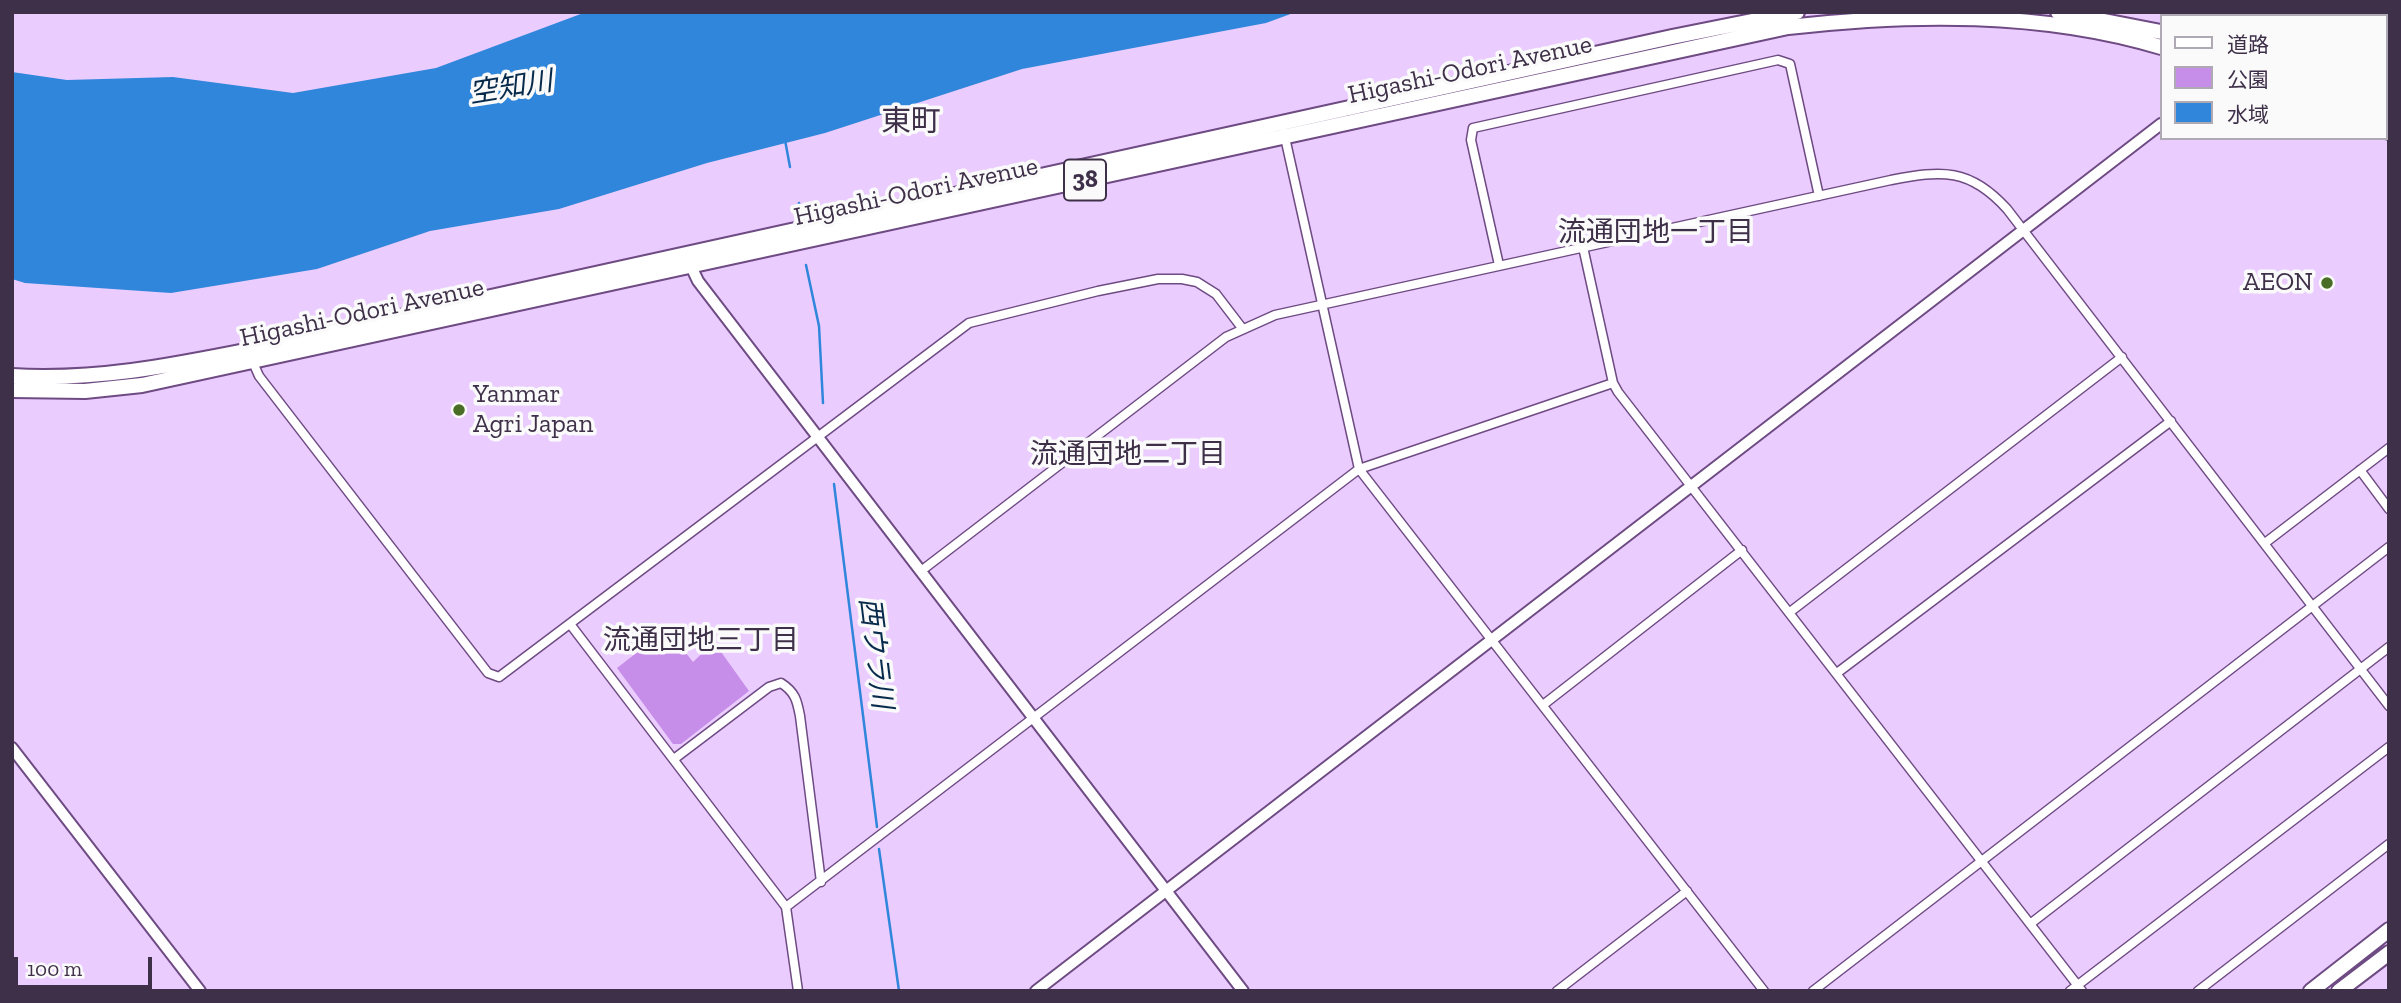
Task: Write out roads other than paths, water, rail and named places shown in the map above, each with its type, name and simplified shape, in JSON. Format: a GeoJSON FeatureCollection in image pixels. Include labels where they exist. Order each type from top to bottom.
{"type":"FeatureCollection","features":[{"type":"Feature","properties":{"kind":"highway","name":"Higashi-Odori Avenue"},"geometry":{"type":"LineString","coordinates":[[12,390],[85,391],[142,385],[251,356],[1283,130],[1797,12]]}},
{"type":"Feature","properties":{"kind":"highway"},"geometry":{"type":"LineString","coordinates":[[2058,12],[2160,32]]}},
{"type":"Feature","properties":{"kind":"highway","name":"Higashi-Odori Avenue"},"geometry":{"type":"LineString","coordinates":[[1283,130],[1788,27],[1848,20],[1975,18],[2075,27],[2160,47]]}},
{"type":"Feature","properties":{"kind":"highway","name":"Higashi-Odori Avenue"},"geometry":{"type":"LineString","coordinates":[[12,376],[85,377],[251,356]]}},
{"type":"Feature","properties":{"kind":"highway"},"geometry":{"type":"LineString","coordinates":[[2311,991],[2389,930]]}},
{"type":"Feature","properties":{"kind":"highway"},"geometry":{"type":"LineString","coordinates":[[2339,991],[2389,953]]}},
{"type":"Feature","properties":{"kind":"street"},"geometry":{"type":"LineString","coordinates":[[1499,265],[1471,140],[1473,128],[1477,125],[1785,60],[1794,71],[1819,196]]}},
{"type":"Feature","properties":{"kind":"street"},"geometry":{"type":"LineString","coordinates":[[1036,991],[2160,125]]}},
{"type":"Feature","properties":{"kind":"street"},"geometry":{"type":"LineString","coordinates":[[1283,130],[1359,469],[1764,991]]}},
{"type":"Feature","properties":{"kind":"street"},"geometry":{"type":"LineString","coordinates":[[921,571],[1226,337],[1275,314],[1930,172],[1961,176],[1994,195],[2122,357],[2389,706]]}},
{"type":"Feature","properties":{"kind":"street"},"geometry":{"type":"LineString","coordinates":[[1583,247],[1613,383],[2030,924],[2077,989],[2389,747]]}},
{"type":"Feature","properties":{"kind":"street"},"geometry":{"type":"LineString","coordinates":[[688,260],[816,436],[1243,991]]}},
{"type":"Feature","properties":{"kind":"street"},"geometry":{"type":"LineString","coordinates":[[251,356],[259,376],[488,673],[499,677],[959,329],[989,317],[1158,279],[1197,282],[1216,293],[1242,328]]}},
{"type":"Feature","properties":{"kind":"street"},"geometry":{"type":"LineString","coordinates":[[1790,612],[2122,357]]}},
{"type":"Feature","properties":{"kind":"street"},"geometry":{"type":"LineString","coordinates":[[786,907],[1359,469],[1613,383]]}},
{"type":"Feature","properties":{"kind":"street"},"geometry":{"type":"LineString","coordinates":[[1837,673],[2171,421]]}},
{"type":"Feature","properties":{"kind":"street"},"geometry":{"type":"LineString","coordinates":[[2265,543],[2389,448]]}},
{"type":"Feature","properties":{"kind":"street"},"geometry":{"type":"LineString","coordinates":[[2360,470],[2389,509]]}},
{"type":"Feature","properties":{"kind":"street"},"geometry":{"type":"LineString","coordinates":[[1813,991],[2389,547]]}},
{"type":"Feature","properties":{"kind":"street"},"geometry":{"type":"LineString","coordinates":[[1543,705],[1742,551]]}},
{"type":"Feature","properties":{"kind":"street"},"geometry":{"type":"LineString","coordinates":[[570,624],[786,907],[798,991]]}},
{"type":"Feature","properties":{"kind":"street"},"geometry":{"type":"LineString","coordinates":[[2030,924],[2389,647]]}},
{"type":"Feature","properties":{"kind":"street"},"geometry":{"type":"LineString","coordinates":[[674,759],[769,687],[781,683],[789,688],[797,697],[821,882]]}},
{"type":"Feature","properties":{"kind":"street"},"geometry":{"type":"LineString","coordinates":[[12,748],[200,991]]}},
{"type":"Feature","properties":{"kind":"street"},"geometry":{"type":"LineString","coordinates":[[2198,991],[2389,844]]}},
{"type":"Feature","properties":{"kind":"street"},"geometry":{"type":"LineString","coordinates":[[1557,991],[1687,891]]}},
{"type":"Feature","properties":{"kind":"water","name":"空知川"},"geometry":{"type":"Polygon","coordinates":[[[586,12],[1296,12],[1266,23],[1022,69],[825,133],[707,163],[559,209],[430,231],[317,269],[171,293],[25,283],[12,279],[12,72],[67,80],[173,77],[293,93],[436,68],[586,12]]]}},
{"type":"Feature","properties":{"kind":"waterway","name":"西ウラ川"},"geometry":{"type":"LineString","coordinates":[[785,140],[790,167]]}},
{"type":"Feature","properties":{"kind":"waterway","name":"西ウラ川"},"geometry":{"type":"LineString","coordinates":[[806,265],[819,326],[823,403]]}},
{"type":"Feature","properties":{"kind":"waterway","name":"西ウラ川"},"geometry":{"type":"LineString","coordinates":[[834,484],[877,827]]}},
{"type":"Feature","properties":{"kind":"waterway","name":"西ウラ川"},"geometry":{"type":"LineString","coordinates":[[879,849],[899,991]]}},
{"type":"Feature","properties":{"kind":"place","name":"AEON"},"geometry":{"type":"Point","coordinates":[2327,283]}},
{"type":"Feature","properties":{"kind":"place","name":"Yanmar Agri Japan"},"geometry":{"type":"Point","coordinates":[459,410]}},
{"type":"Feature","properties":{"kind":"district","name":"東町"},"geometry":{"type":"Point","coordinates":[911,122]}},
{"type":"Feature","properties":{"kind":"district","name":"流通団地一丁目"},"geometry":{"type":"Point","coordinates":[1656,233]}},
{"type":"Feature","properties":{"kind":"district","name":"流通団地二丁目"},"geometry":{"type":"Point","coordinates":[1128,455]}},
{"type":"Feature","properties":{"kind":"district","name":"流通団地三丁目"},"geometry":{"type":"Point","coordinates":[701,641]}}]}
